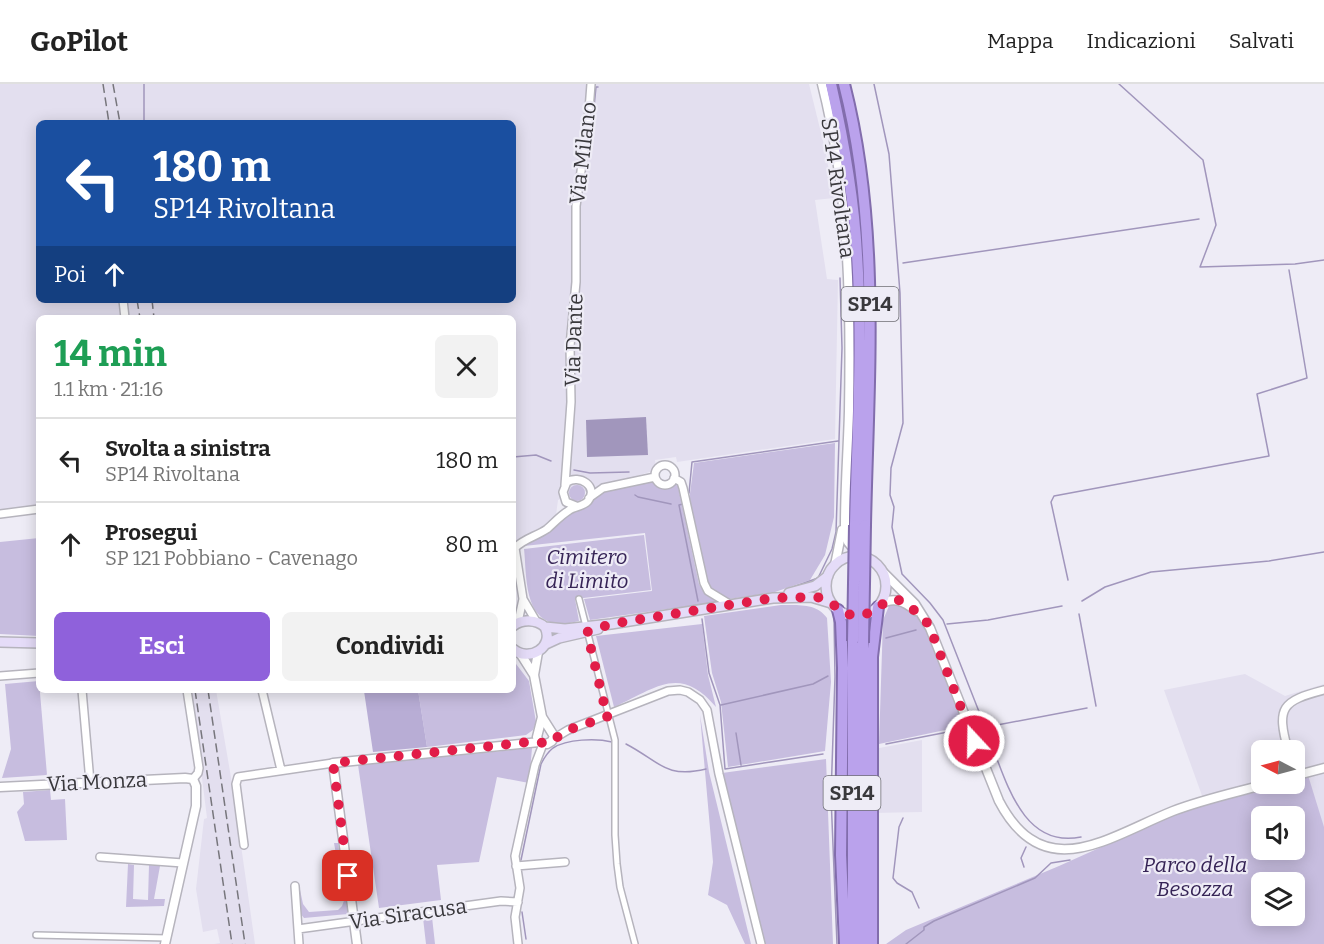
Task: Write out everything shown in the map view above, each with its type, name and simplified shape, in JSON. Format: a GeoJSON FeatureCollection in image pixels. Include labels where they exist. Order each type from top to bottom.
{"type":"FeatureCollection","features":[{"type":"Feature","properties":{"kind":"highway","name":"SP14"},"geometry":{"type":"LineString","coordinates":[[831,84],[846,153],[857,255],[860,525],[853,944]]}},
{"type":"Feature","properties":{"kind":"highway","name":"SP14"},"geometry":{"type":"LineString","coordinates":[[844,84],[857,147],[869,256],[870,293],[860,525]]}},
{"type":"Feature","properties":{"kind":"highway","name":"SP14"},"geometry":{"type":"LineString","coordinates":[[835,606],[841,619],[843,668],[841,855],[845,944]]}},
{"type":"Feature","properties":{"kind":"highway","name":"SP14"},"geometry":{"type":"LineString","coordinates":[[872,944],[872,657],[879,606]]}},
{"type":"Feature","properties":{"kind":"highway","name":"SP14"},"geometry":{"type":"LineString","coordinates":[[858,642],[863,944]]}},
{"type":"Feature","properties":{"kind":"main road"},"geometry":{"type":"LineString","coordinates":[[835,565],[846,558],[861,556]]}},
{"type":"Feature","properties":{"kind":"main road","name":"SP14 Rivoltana"},"geometry":{"type":"LineString","coordinates":[[861,556],[875,562],[883,572]]}},
{"type":"Feature","properties":{"kind":"main road","name":"SP14 Rivoltana"},"geometry":{"type":"LineString","coordinates":[[828,576],[835,565]]}},
{"type":"Feature","properties":{"kind":"main road"},"geometry":{"type":"LineString","coordinates":[[773,598],[811,597],[835,606],[848,615],[861,616],[879,606],[886,589],[883,572]]}},
{"type":"Feature","properties":{"kind":"main road"},"geometry":{"type":"LineString","coordinates":[[516,650],[538,652],[546,644],[586,629],[773,598],[812,587],[828,576]]}},
{"type":"Feature","properties":{"kind":"main road"},"geometry":{"type":"LineString","coordinates":[[828,576],[826,589],[835,606]]}},
{"type":"Feature","properties":{"kind":"main road"},"geometry":{"type":"LineString","coordinates":[[516,624],[541,624],[558,629],[586,629]]}},
{"type":"Feature","properties":{"kind":"main road"},"geometry":{"type":"LineString","coordinates":[[541,624],[548,634],[546,644]]}},
{"type":"Feature","properties":{"kind":"main road"},"geometry":{"type":"LineString","coordinates":[[0,642],[36,643]]}},
{"type":"Feature","properties":{"kind":"street","name":"Via Milano"},"geometry":{"type":"LineString","coordinates":[[575,222],[591,84]]}},
{"type":"Feature","properties":{"kind":"street","name":"SP14 Rivoltana"},"geometry":{"type":"LineString","coordinates":[[822,84],[838,166],[848,258],[849,391],[846,538],[853,550],[861,556]]}},
{"type":"Feature","properties":{"kind":"street","name":"Via Dante"},"geometry":{"type":"LineString","coordinates":[[565,485],[571,402],[570,346],[575,291],[575,222]]}},
{"type":"Feature","properties":{"kind":"street"},"geometry":{"type":"LineString","coordinates":[[566,457],[569,471],[575,478],[603,488]]}},
{"type":"Feature","properties":{"kind":"street"},"geometry":{"type":"LineString","coordinates":[[666,465],[674,470],[671,483],[664,485],[655,477],[658,468],[666,465]]}},
{"type":"Feature","properties":{"kind":"street"},"geometry":{"type":"LineString","coordinates":[[516,547],[545,530],[561,516],[583,505],[603,488],[655,477]]}},
{"type":"Feature","properties":{"kind":"street"},"geometry":{"type":"LineString","coordinates":[[561,516],[565,501],[562,492],[565,485],[575,478]]}},
{"type":"Feature","properties":{"kind":"street"},"geometry":{"type":"LineString","coordinates":[[674,478],[681,482],[683,488],[706,587],[716,597],[731,605]]}},
{"type":"Feature","properties":{"kind":"street"},"geometry":{"type":"LineString","coordinates":[[588,484],[591,491],[589,498]]}},
{"type":"Feature","properties":{"kind":"street"},"geometry":{"type":"LineString","coordinates":[[565,501],[576,507]]}},
{"type":"Feature","properties":{"kind":"street","name":"SP14 Rivoltana"},"geometry":{"type":"LineString","coordinates":[[835,565],[845,508]]}},
{"type":"Feature","properties":{"kind":"street"},"geometry":{"type":"LineString","coordinates":[[0,514],[36,509]]}},
{"type":"Feature","properties":{"kind":"street"},"geometry":{"type":"LineString","coordinates":[[516,554],[523,599],[516,621]]}},
{"type":"Feature","properties":{"kind":"street"},"geometry":{"type":"LineString","coordinates":[[883,572],[915,604],[926,621],[999,801],[1012,823],[1030,839],[1051,848],[1078,849],[1098,843],[1175,810],[1251,788]]}},
{"type":"Feature","properties":{"kind":"street"},"geometry":{"type":"LineString","coordinates":[[579,598],[616,753],[616,864],[635,944]]}},
{"type":"Feature","properties":{"kind":"street"},"geometry":{"type":"LineString","coordinates":[[523,599],[541,624]]}},
{"type":"Feature","properties":{"kind":"street"},"geometry":{"type":"LineString","coordinates":[[879,606],[889,600],[899,600],[910,606],[926,621]]}},
{"type":"Feature","properties":{"kind":"street"},"geometry":{"type":"LineString","coordinates":[[516,651],[534,675]]}},
{"type":"Feature","properties":{"kind":"street"},"geometry":{"type":"LineString","coordinates":[[518,944],[515,922],[520,888],[516,854],[535,765],[545,735],[534,675],[538,652]]}},
{"type":"Feature","properties":{"kind":"street"},"geometry":{"type":"LineString","coordinates":[[0,676],[36,673]]}},
{"type":"Feature","properties":{"kind":"street"},"geometry":{"type":"LineString","coordinates":[[244,845],[236,784],[240,776],[333,763],[529,742],[609,716],[663,693],[677,690],[694,695],[706,706],[718,774],[760,944]]}},
{"type":"Feature","properties":{"kind":"street"},"geometry":{"type":"LineString","coordinates":[[1285,740],[1282,730],[1283,711],[1295,699],[1324,690]]}},
{"type":"Feature","properties":{"kind":"street"},"geometry":{"type":"LineString","coordinates":[[82,693],[90,782]]}},
{"type":"Feature","properties":{"kind":"street"},"geometry":{"type":"LineString","coordinates":[[36,935],[166,941],[197,798],[193,779],[199,768],[187,693]]}},
{"type":"Feature","properties":{"kind":"street"},"geometry":{"type":"LineString","coordinates":[[263,693],[281,770]]}},
{"type":"Feature","properties":{"kind":"street"},"geometry":{"type":"LineString","coordinates":[[333,763],[357,944]]}},
{"type":"Feature","properties":{"kind":"street"},"geometry":{"type":"LineString","coordinates":[[1305,773],[1324,768]]}},
{"type":"Feature","properties":{"kind":"street","name":"Via Monza"},"geometry":{"type":"LineString","coordinates":[[0,787],[193,779]]}},
{"type":"Feature","properties":{"kind":"street"},"geometry":{"type":"LineString","coordinates":[[100,857],[183,863]]}},
{"type":"Feature","properties":{"kind":"street"},"geometry":{"type":"LineString","coordinates":[[516,866],[565,862]]}},
{"type":"Feature","properties":{"kind":"street"},"geometry":{"type":"LineString","coordinates":[[295,886],[299,944]]}},
{"type":"Feature","properties":{"kind":"street","name":"Via Siracusa"},"geometry":{"type":"LineString","coordinates":[[298,929],[503,901],[518,902]]}},
{"type":"Feature","properties":{"kind":"shaded area"},"geometry":{"type":"Polygon","coordinates":[[[0,84],[809,84],[834,198],[815,200],[827,279],[838,280],[835,439],[677,462],[676,457],[655,460],[656,470],[558,500],[556,515],[543,527],[516,541],[516,315],[36,315],[36,507],[0,511],[0,84]]]}},
{"type":"Feature","properties":{"kind":"shaded area"},"geometry":{"type":"Polygon","coordinates":[[[646,417],[648,455],[587,457],[586,420],[646,417]]]}},
{"type":"Feature","properties":{"kind":"shaded area"},"geometry":{"type":"Polygon","coordinates":[[[1245,674],[1285,696],[1324,684],[1324,828],[1305,794],[1305,740],[1251,740],[1251,787],[1205,804],[1164,690],[1245,674]]]}},
{"type":"Feature","properties":{"kind":"shaded area"},"geometry":{"type":"Polygon","coordinates":[[[191,693],[217,693],[255,944],[214,944],[220,943],[217,929],[203,932],[196,889],[204,819],[207,818],[191,693]]]}},
{"type":"Feature","properties":{"kind":"shaded area"},"geometry":{"type":"Polygon","coordinates":[[[364,693],[418,693],[427,747],[373,752],[364,693]]]}},
{"type":"Feature","properties":{"kind":"shaded area"},"geometry":{"type":"Polygon","coordinates":[[[922,740],[922,812],[873,813],[874,749],[922,740]]]}},
{"type":"Feature","properties":{"kind":"green space"},"geometry":{"type":"Polygon","coordinates":[[[835,443],[834,517],[825,555],[810,580],[775,592],[729,599],[712,590],[707,579],[689,501],[694,463],[835,443]]]}},
{"type":"Feature","properties":{"kind":"green space"},"geometry":{"type":"Polygon","coordinates":[[[651,482],[664,489],[674,483],[678,486],[699,584],[704,593],[717,602],[590,620],[584,599],[652,591],[645,533],[524,546],[549,531],[564,515],[588,507],[601,492],[651,482]]]}},
{"type":"Feature","properties":{"kind":"green space"},"geometry":{"type":"Polygon","coordinates":[[[574,485],[580,485],[585,493],[583,499],[574,501],[569,496],[569,490],[574,485]]]}},
{"type":"Feature","properties":{"kind":"green space","name":"Cimitero di Limito"},"geometry":{"type":"Polygon","coordinates":[[[644,535],[651,590],[575,599],[579,621],[560,624],[548,621],[539,615],[529,596],[524,549],[644,535]]]}},
{"type":"Feature","properties":{"kind":"green space"},"geometry":{"type":"Polygon","coordinates":[[[36,538],[36,636],[0,634],[0,542],[36,538]]]}},
{"type":"Feature","properties":{"kind":"green space"},"geometry":{"type":"Polygon","coordinates":[[[900,603],[924,624],[964,726],[879,744],[883,620],[889,606],[900,603]]]}},
{"type":"Feature","properties":{"kind":"green space"},"geometry":{"type":"Polygon","coordinates":[[[781,605],[812,607],[827,618],[831,682],[825,751],[728,767],[721,702],[712,673],[704,616],[781,605]]]}},
{"type":"Feature","properties":{"kind":"green space"},"geometry":{"type":"Polygon","coordinates":[[[702,624],[708,675],[716,707],[691,686],[679,683],[655,687],[614,707],[596,636],[702,624]]]}},
{"type":"Feature","properties":{"kind":"green space"},"geometry":{"type":"Polygon","coordinates":[[[516,664],[529,681],[536,722],[533,730],[526,735],[427,747],[418,693],[516,693],[516,664]]]}},
{"type":"Feature","properties":{"kind":"green space"},"geometry":{"type":"Polygon","coordinates":[[[36,681],[36,693],[40,693],[47,775],[2,778],[11,749],[5,684],[36,681]]]}},
{"type":"Feature","properties":{"kind":"green space"},"geometry":{"type":"Polygon","coordinates":[[[700,715],[709,772],[751,944],[745,944],[727,905],[708,895],[713,862],[700,715]]]}},
{"type":"Feature","properties":{"kind":"green space"},"geometry":{"type":"Polygon","coordinates":[[[532,748],[529,783],[497,777],[479,862],[437,865],[441,900],[379,908],[358,765],[532,748]]]}},
{"type":"Feature","properties":{"kind":"green space"},"geometry":{"type":"Polygon","coordinates":[[[826,759],[833,944],[765,944],[722,773],[826,759]]]}},
{"type":"Feature","properties":{"kind":"green space","name":"Parco della Besozza"},"geometry":{"type":"Polygon","coordinates":[[[1307,772],[1324,827],[1324,944],[886,944],[906,930],[1059,866],[1188,808],[1251,789],[1251,794],[1305,794],[1305,773],[1307,772]]]}},
{"type":"Feature","properties":{"kind":"green space"},"geometry":{"type":"Polygon","coordinates":[[[50,790],[51,800],[65,799],[67,840],[25,841],[17,812],[24,804],[23,792],[50,790]]]}},
{"type":"Feature","properties":{"kind":"green space"},"geometry":{"type":"Polygon","coordinates":[[[334,843],[338,843],[348,914],[304,918],[300,913],[299,885],[303,904],[309,912],[338,910],[342,906],[345,898],[334,843]]]}},
{"type":"Feature","properties":{"kind":"green space"},"geometry":{"type":"Polygon","coordinates":[[[128,864],[134,865],[133,899],[148,900],[149,865],[160,866],[154,899],[165,899],[164,906],[126,907],[128,864]]]}},
{"type":"Feature","properties":{"kind":"green space"},"geometry":{"type":"Polygon","coordinates":[[[432,917],[435,944],[426,944],[423,918],[432,917]]]}},
{"type":"Feature","properties":{"kind":"waterway"},"geometry":{"type":"LineString","coordinates":[[144,84],[144,120]]}},
{"type":"Feature","properties":{"kind":"waterway"},"geometry":{"type":"LineString","coordinates":[[874,84],[889,154],[900,293],[903,423],[891,468],[890,495],[894,507],[892,527],[902,574],[943,620],[987,732]]}},
{"type":"Feature","properties":{"kind":"waterway"},"geometry":{"type":"LineString","coordinates":[[1119,84],[1203,160],[1216,225],[1200,267],[1295,264],[1324,260]]}},
{"type":"Feature","properties":{"kind":"waterway"},"geometry":{"type":"LineString","coordinates":[[594,107],[596,87],[598,87]]}},
{"type":"Feature","properties":{"kind":"waterway"},"geometry":{"type":"LineString","coordinates":[[593,119],[594,114]]}},
{"type":"Feature","properties":{"kind":"waterway"},"geometry":{"type":"LineString","coordinates":[[903,263],[1199,219]]}},
{"type":"Feature","properties":{"kind":"waterway"},"geometry":{"type":"LineString","coordinates":[[1068,580],[1051,502],[1054,496],[1269,456],[1257,394],[1307,378],[1289,270]]}},
{"type":"Feature","properties":{"kind":"waterway"},"geometry":{"type":"LineString","coordinates":[[793,587],[818,578],[832,549],[836,532],[842,348],[840,278]]}},
{"type":"Feature","properties":{"kind":"waterway"},"geometry":{"type":"LineString","coordinates":[[689,493],[692,462],[838,441]]}},
{"type":"Feature","properties":{"kind":"waterway"},"geometry":{"type":"LineString","coordinates":[[516,457],[536,455],[551,461]]}},
{"type":"Feature","properties":{"kind":"waterway"},"geometry":{"type":"LineString","coordinates":[[574,470],[590,473],[629,472]]}},
{"type":"Feature","properties":{"kind":"waterway"},"geometry":{"type":"LineString","coordinates":[[635,495],[671,504]]}},
{"type":"Feature","properties":{"kind":"waterway"},"geometry":{"type":"LineString","coordinates":[[683,504],[679,505],[698,601]]}},
{"type":"Feature","properties":{"kind":"waterway"},"geometry":{"type":"LineString","coordinates":[[1082,601],[1105,587],[1151,572],[1269,561],[1324,552]]}},
{"type":"Feature","properties":{"kind":"waterway"},"geometry":{"type":"LineString","coordinates":[[947,624],[988,620],[1062,606]]}},
{"type":"Feature","properties":{"kind":"waterway"},"geometry":{"type":"LineString","coordinates":[[1079,614],[1096,706]]}},
{"type":"Feature","properties":{"kind":"waterway"},"geometry":{"type":"LineString","coordinates":[[834,618],[835,677],[831,796],[837,944]]}},
{"type":"Feature","properties":{"kind":"waterway"},"geometry":{"type":"LineString","coordinates":[[702,619],[709,673],[720,705],[725,769],[823,754]]}},
{"type":"Feature","properties":{"kind":"waterway"},"geometry":{"type":"LineString","coordinates":[[886,638],[916,630]]}},
{"type":"Feature","properties":{"kind":"waterway"},"geometry":{"type":"LineString","coordinates":[[721,705],[813,684],[828,676]]}},
{"type":"Feature","properties":{"kind":"waterway"},"geometry":{"type":"LineString","coordinates":[[986,725],[992,726],[1087,708]]}},
{"type":"Feature","properties":{"kind":"waterway"},"geometry":{"type":"LineString","coordinates":[[886,744],[953,731]]}},
{"type":"Feature","properties":{"kind":"waterway"},"geometry":{"type":"LineString","coordinates":[[736,733],[741,765]]}},
{"type":"Feature","properties":{"kind":"waterway"},"geometry":{"type":"LineString","coordinates":[[989,738],[1010,791],[1030,822],[1044,832],[1061,838],[1081,837]]}},
{"type":"Feature","properties":{"kind":"waterway"},"geometry":{"type":"LineString","coordinates":[[521,860],[541,764],[548,753],[559,745],[574,741],[612,742]]}},
{"type":"Feature","properties":{"kind":"waterway"},"geometry":{"type":"LineString","coordinates":[[626,744],[671,770],[681,772],[706,769]]}},
{"type":"Feature","properties":{"kind":"waterway"},"geometry":{"type":"LineString","coordinates":[[903,818],[899,827],[893,878],[912,892],[919,908]]}},
{"type":"Feature","properties":{"kind":"waterway"},"geometry":{"type":"LineString","coordinates":[[1024,867],[1021,858],[1026,847]]}},
{"type":"Feature","properties":{"kind":"waterway"},"geometry":{"type":"LineString","coordinates":[[906,944],[934,921],[1035,878],[1051,863],[1070,860]]}},
{"type":"Feature","properties":{"kind":"waterway"},"geometry":{"type":"LineString","coordinates":[[522,912],[526,939]]}},
{"type":"Feature","properties":{"kind":"railway"},"geometry":{"type":"LineString","coordinates":[[103,84],[109,120]]}},
{"type":"Feature","properties":{"kind":"railway"},"geometry":{"type":"LineString","coordinates":[[113,84],[119,120]]}},
{"type":"Feature","properties":{"kind":"railway"},"geometry":{"type":"LineString","coordinates":[[138,303],[140,315]]}},
{"type":"Feature","properties":{"kind":"railway"},"geometry":{"type":"LineString","coordinates":[[152,303],[154,315]]}},
{"type":"Feature","properties":{"kind":"railway"},"geometry":{"type":"LineString","coordinates":[[195,693],[232,944]]}},
{"type":"Feature","properties":{"kind":"railway"},"geometry":{"type":"LineString","coordinates":[[208,693],[245,944]]}},
{"type":"Feature","properties":{"kind":"route"},"geometry":{"type":"LineString","coordinates":[[348,876],[333,763],[529,742],[547,744],[568,730],[609,716],[606,712],[587,632],[611,624],[773,598],[799,597],[823,599],[844,613],[861,616],[873,611],[884,602],[899,600],[910,606],[928,624],[974,741]]}}]}
